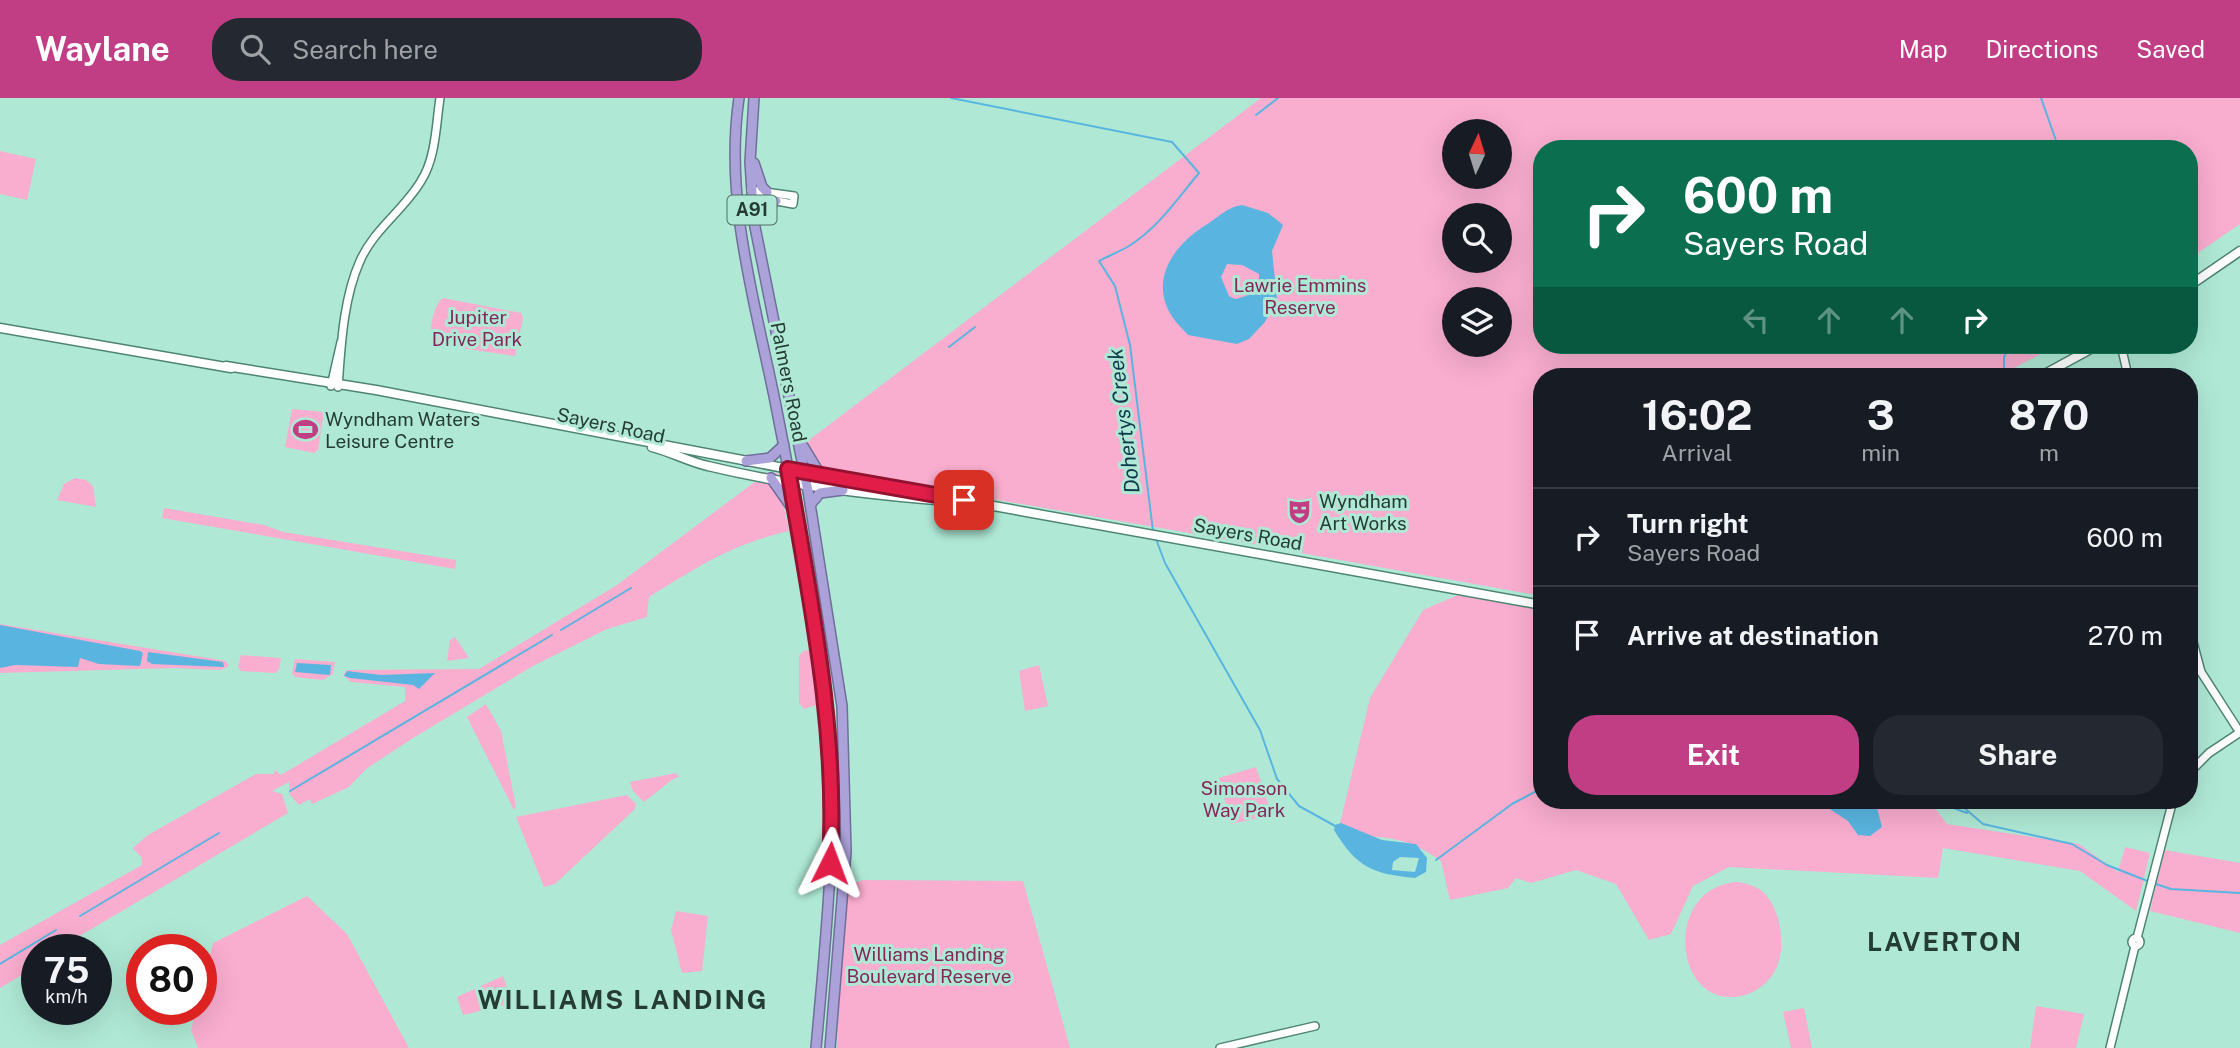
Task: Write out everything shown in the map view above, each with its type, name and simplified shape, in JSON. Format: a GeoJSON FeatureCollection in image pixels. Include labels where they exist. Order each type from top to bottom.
{"type":"FeatureCollection","features":[{"type":"Feature","properties":{"kind":"highway","name":"Palmers Road"},"geometry":{"type":"LineString","coordinates":[[739,98],[736,193],[784,445],[823,676],[832,777],[832,840],[816,1048]]}},
{"type":"Feature","properties":{"kind":"highway","name":"Palmers Road"},"geometry":{"type":"LineString","coordinates":[[754,98],[750,148],[753,213],[807,484],[839,682],[844,747],[846,851],[830,1048]]}},
{"type":"Feature","properties":{"kind":"highway"},"geometry":{"type":"LineString","coordinates":[[750,148],[762,187],[767,192]]}},
{"type":"Feature","properties":{"kind":"highway"},"geometry":{"type":"LineString","coordinates":[[736,193],[751,193]]}},
{"type":"Feature","properties":{"kind":"highway"},"geometry":{"type":"LineString","coordinates":[[753,213],[759,205],[776,201]]}},
{"type":"Feature","properties":{"kind":"highway"},"geometry":{"type":"LineString","coordinates":[[797,435],[821,474]]}},
{"type":"Feature","properties":{"kind":"highway"},"geometry":{"type":"LineString","coordinates":[[746,461],[770,458],[784,445]]}},
{"type":"Feature","properties":{"kind":"highway"},"geometry":{"type":"LineString","coordinates":[[771,478],[796,516]]}},
{"type":"Feature","properties":{"kind":"highway"},"geometry":{"type":"LineString","coordinates":[[810,505],[820,493],[844,490]]}},
{"type":"Feature","properties":{"kind":"highway"},"geometry":{"type":"LineString","coordinates":[[832,1030],[836,1048]]}},
{"type":"Feature","properties":{"kind":"main road"},"geometry":{"type":"LineString","coordinates":[[2198,280],[2240,251]]}},
{"type":"Feature","properties":{"kind":"main road","name":"Sayers Road"},"geometry":{"type":"LineString","coordinates":[[0,326],[102,341],[488,415],[1533,602]]}},
{"type":"Feature","properties":{"kind":"main road"},"geometry":{"type":"LineString","coordinates":[[2056,368],[2081,354]]}},
{"type":"Feature","properties":{"kind":"main road","name":"Sayers Road"},"geometry":{"type":"LineString","coordinates":[[552,426],[650,447],[710,467],[790,482],[990,505]]}},
{"type":"Feature","properties":{"kind":"street"},"geometry":{"type":"LineString","coordinates":[[335,385],[351,289],[361,258],[384,225],[421,182],[428,168],[440,98]]}},
{"type":"Feature","properties":{"kind":"street"},"geometry":{"type":"LineString","coordinates":[[767,192],[794,196],[793,204],[751,193],[767,192]]}},
{"type":"Feature","properties":{"kind":"street"},"geometry":{"type":"LineString","coordinates":[[2198,661],[2201,673],[2239,729],[2198,765]]}},
{"type":"Feature","properties":{"kind":"street"},"geometry":{"type":"LineString","coordinates":[[2110,1048],[2153,868],[2170,809]]}},
{"type":"Feature","properties":{"kind":"street"},"geometry":{"type":"LineString","coordinates":[[1220,1048],[1315,1026]]}},
{"type":"Feature","properties":{"kind":"green space","name":"Lawrie Emmins Reserve"},"geometry":{"type":"Polygon","coordinates":[[[1261,98],[2240,98],[2240,224],[2198,253],[2198,140],[1533,140],[1533,354],[2041,354],[2014,368],[1533,368],[1533,594],[1284,550],[1285,546],[1271,543],[1270,547],[819,469],[805,443],[1261,98]]]}},
{"type":"Feature","properties":{"kind":"green space"},"geometry":{"type":"Polygon","coordinates":[[[0,151],[36,159],[27,200],[0,194],[0,151]]]}},
{"type":"Feature","properties":{"kind":"green space","name":"Jupiter Drive Park"},"geometry":{"type":"Polygon","coordinates":[[[443,298],[521,313],[523,318],[515,356],[433,344],[432,320],[439,301],[443,298]]]}},
{"type":"Feature","properties":{"kind":"green space","name":"Wyndham Waters Leisure Centre"},"geometry":{"type":"Polygon","coordinates":[[[292,409],[324,412],[318,450],[314,453],[285,447],[292,409]]]}},
{"type":"Feature","properties":{"kind":"green space"},"geometry":{"type":"Polygon","coordinates":[[[768,472],[803,478],[781,495],[789,531],[749,543],[700,566],[649,597],[647,617],[607,629],[533,666],[413,738],[366,769],[349,787],[312,804],[310,799],[299,805],[290,795],[289,782],[272,791],[282,794],[288,813],[83,934],[21,934],[21,976],[0,988],[0,945],[142,865],[142,858],[133,848],[148,835],[256,774],[274,774],[275,770],[281,775],[405,701],[405,687],[351,682],[343,675],[347,670],[479,669],[617,585],[768,472]]]}},
{"type":"Feature","properties":{"kind":"green space"},"geometry":{"type":"Polygon","coordinates":[[[75,478],[86,480],[93,486],[96,507],[57,500],[64,484],[75,478]]]}},
{"type":"Feature","properties":{"kind":"green space"},"geometry":{"type":"Polygon","coordinates":[[[164,508],[264,525],[283,532],[456,560],[455,569],[162,518],[164,508]]]}},
{"type":"Feature","properties":{"kind":"green space"},"geometry":{"type":"Polygon","coordinates":[[[1458,595],[1533,608],[1533,809],[1936,809],[1947,824],[2079,844],[2118,872],[2125,847],[2150,853],[2136,911],[2080,871],[1943,848],[1938,878],[1729,867],[1693,886],[1671,934],[1649,940],[1616,884],[1576,870],[1531,883],[1516,878],[1508,888],[1450,900],[1441,861],[1428,852],[1392,839],[1337,836],[1370,698],[1423,610],[1458,595]]]}},
{"type":"Feature","properties":{"kind":"green space"},"geometry":{"type":"Polygon","coordinates":[[[0,624],[226,661],[229,666],[221,670],[174,668],[0,673],[0,624]]]}},
{"type":"Feature","properties":{"kind":"green space"},"geometry":{"type":"Polygon","coordinates":[[[455,637],[469,658],[447,661],[450,640],[455,637]]]}},
{"type":"Feature","properties":{"kind":"green space"},"geometry":{"type":"Polygon","coordinates":[[[816,649],[823,703],[804,709],[799,703],[799,656],[803,651],[816,649]]]}},
{"type":"Feature","properties":{"kind":"green space"},"geometry":{"type":"Polygon","coordinates":[[[241,655],[281,658],[279,670],[275,673],[241,671],[238,667],[241,655]]]}},
{"type":"Feature","properties":{"kind":"green space"},"geometry":{"type":"Polygon","coordinates":[[[295,659],[335,662],[333,674],[323,680],[295,677],[292,673],[295,659]]]}},
{"type":"Feature","properties":{"kind":"green space"},"geometry":{"type":"Polygon","coordinates":[[[1039,665],[1048,706],[1025,711],[1019,671],[1039,665]]]}},
{"type":"Feature","properties":{"kind":"green space"},"geometry":{"type":"Polygon","coordinates":[[[486,704],[501,731],[516,807],[514,810],[467,717],[486,704]]]}},
{"type":"Feature","properties":{"kind":"green space","name":"Simonson Way Park"},"geometry":{"type":"Polygon","coordinates":[[[1256,767],[1272,815],[1231,824],[1219,778],[1256,767]]]}},
{"type":"Feature","properties":{"kind":"green space"},"geometry":{"type":"Polygon","coordinates":[[[676,773],[679,777],[644,802],[633,791],[630,782],[676,773]]]}},
{"type":"Feature","properties":{"kind":"green space"},"geometry":{"type":"Polygon","coordinates":[[[627,795],[636,804],[635,809],[555,884],[544,887],[516,817],[627,795]]]}},
{"type":"Feature","properties":{"kind":"green space"},"geometry":{"type":"Polygon","coordinates":[[[2164,850],[2240,863],[2240,933],[2150,911],[2164,850]]]}},
{"type":"Feature","properties":{"kind":"green space","name":"Williams Landing Boulevard Reserve"},"geometry":{"type":"Polygon","coordinates":[[[863,880],[1023,881],[1070,1048],[837,1048],[844,886],[863,880]]]}},
{"type":"Feature","properties":{"kind":"green space"},"geometry":{"type":"Polygon","coordinates":[[[1739,882],[1758,888],[1770,900],[1779,921],[1781,945],[1780,957],[1771,977],[1750,993],[1735,997],[1714,994],[1698,981],[1689,963],[1685,942],[1688,921],[1698,902],[1715,888],[1739,882]]]}},
{"type":"Feature","properties":{"kind":"green space"},"geometry":{"type":"Polygon","coordinates":[[[307,896],[347,934],[409,1048],[198,1048],[191,1030],[192,1025],[217,1025],[217,941],[307,896]]]}},
{"type":"Feature","properties":{"kind":"green space"},"geometry":{"type":"Polygon","coordinates":[[[676,911],[708,916],[702,971],[682,973],[671,930],[676,911]]]}},
{"type":"Feature","properties":{"kind":"green space"},"geometry":{"type":"Polygon","coordinates":[[[503,976],[512,1003],[463,1015],[457,997],[503,976]]]}},
{"type":"Feature","properties":{"kind":"green space"},"geometry":{"type":"Polygon","coordinates":[[[2036,1006],[2084,1014],[2076,1048],[2030,1048],[2036,1006]]]}},
{"type":"Feature","properties":{"kind":"green space"},"geometry":{"type":"Polygon","coordinates":[[[1804,1008],[1812,1048],[1791,1048],[1783,1012],[1804,1008]]]}},
{"type":"Feature","properties":{"kind":"water"},"geometry":{"type":"Polygon","coordinates":[[[1237,206],[1268,213],[1283,225],[1272,251],[1277,299],[1265,322],[1249,339],[1237,344],[1188,335],[1172,316],[1164,299],[1163,286],[1170,261],[1187,239],[1237,206]],[[1227,264],[1221,277],[1229,296],[1235,299],[1253,292],[1258,285],[1259,274],[1242,265],[1227,264]]]}},
{"type":"Feature","properties":{"kind":"water"},"geometry":{"type":"Polygon","coordinates":[[[0,625],[140,651],[143,653],[140,666],[99,664],[80,658],[78,667],[15,665],[0,668],[0,625]]]}},
{"type":"Feature","properties":{"kind":"water"},"geometry":{"type":"Polygon","coordinates":[[[148,652],[223,662],[224,667],[152,664],[147,661],[148,652]]]}},
{"type":"Feature","properties":{"kind":"water"},"geometry":{"type":"Polygon","coordinates":[[[297,663],[331,665],[330,675],[295,672],[297,663]]]}},
{"type":"Feature","properties":{"kind":"water"},"geometry":{"type":"Polygon","coordinates":[[[347,671],[381,675],[435,673],[419,689],[413,685],[350,678],[344,676],[347,671]]]}},
{"type":"Feature","properties":{"kind":"water"},"geometry":{"type":"Polygon","coordinates":[[[1830,809],[1877,809],[1882,827],[1870,836],[1858,835],[1848,821],[1830,809]]]}},
{"type":"Feature","properties":{"kind":"water"},"geometry":{"type":"Polygon","coordinates":[[[1341,823],[1382,840],[1416,844],[1427,858],[1426,872],[1415,878],[1388,874],[1367,867],[1342,843],[1334,830],[1335,825],[1341,823]],[[1400,857],[1393,862],[1392,870],[1415,872],[1419,858],[1400,857]]]}},
{"type":"Feature","properties":{"kind":"waterway","name":"Dohertys Creek"},"geometry":{"type":"LineString","coordinates":[[951,98],[1172,142],[1199,173],[1149,231],[1129,246],[1099,261],[1115,286],[1130,345],[1153,531]]}},
{"type":"Feature","properties":{"kind":"waterway"},"geometry":{"type":"LineString","coordinates":[[1256,115],[1278,98]]}},
{"type":"Feature","properties":{"kind":"waterway"},"geometry":{"type":"LineString","coordinates":[[2041,98],[2056,140]]}},
{"type":"Feature","properties":{"kind":"waterway"},"geometry":{"type":"LineString","coordinates":[[949,347],[975,327]]}},
{"type":"Feature","properties":{"kind":"waterway"},"geometry":{"type":"LineString","coordinates":[[2004,368],[2006,354]]}},
{"type":"Feature","properties":{"kind":"waterway","name":"Dohertys Creek"},"geometry":{"type":"LineString","coordinates":[[1156,539],[1165,563],[1260,730],[1277,779],[1299,806],[1337,827]]}},
{"type":"Feature","properties":{"kind":"waterway"},"geometry":{"type":"LineString","coordinates":[[561,630],[631,588]]}},
{"type":"Feature","properties":{"kind":"waterway"},"geometry":{"type":"LineString","coordinates":[[290,791],[552,635]]}},
{"type":"Feature","properties":{"kind":"waterway","name":"Dohertys Creek"},"geometry":{"type":"LineString","coordinates":[[1436,860],[1512,804],[1533,793]]}},
{"type":"Feature","properties":{"kind":"waterway","name":"Dohertys Creek"},"geometry":{"type":"LineString","coordinates":[[1956,809],[1967,813]]}},
{"type":"Feature","properties":{"kind":"waterway"},"geometry":{"type":"LineString","coordinates":[[1966,809],[1983,824],[2072,844],[2107,865],[2150,882]]}},
{"type":"Feature","properties":{"kind":"waterway"},"geometry":{"type":"LineString","coordinates":[[80,916],[219,833]]}},
{"type":"Feature","properties":{"kind":"waterway"},"geometry":{"type":"LineString","coordinates":[[2156,884],[2171,889],[2240,893]]}},
{"type":"Feature","properties":{"kind":"waterway"},"geometry":{"type":"LineString","coordinates":[[0,964],[56,930]]}},
{"type":"Feature","properties":{"kind":"place","name":"Wyndham Waters Leisure Centre"},"geometry":{"type":"Point","coordinates":[305,430]}},
{"type":"Feature","properties":{"kind":"place","name":"Wyndham Art Works"},"geometry":{"type":"Point","coordinates":[1299,512]}},
{"type":"Feature","properties":{"kind":"district","name":"LAVERTON"},"geometry":{"type":"Point","coordinates":[1945,942]}},
{"type":"Feature","properties":{"kind":"district","name":"WILLIAMS LANDING"},"geometry":{"type":"Point","coordinates":[623,1000]}},
{"type":"Feature","properties":{"kind":"route"},"geometry":{"type":"LineString","coordinates":[[830,863],[833,790],[827,708],[788,469],[964,500]]}}]}
